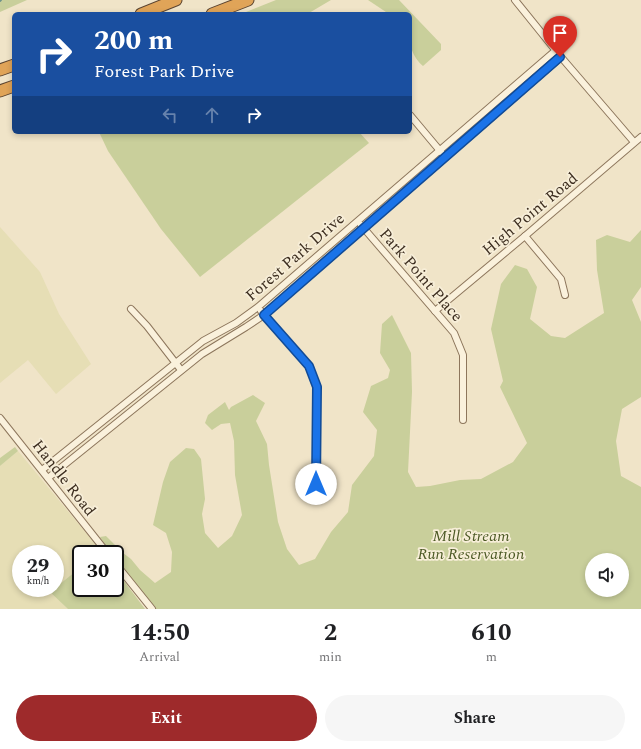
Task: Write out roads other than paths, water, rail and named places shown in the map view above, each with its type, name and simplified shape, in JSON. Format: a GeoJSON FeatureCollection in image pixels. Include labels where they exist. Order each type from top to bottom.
{"type":"FeatureCollection","features":[{"type":"Feature","properties":{"kind":"highway"},"geometry":{"type":"LineString","coordinates":[[146,12],[176,0]]}},
{"type":"Feature","properties":{"kind":"highway"},"geometry":{"type":"LineString","coordinates":[[217,12],[248,0]]}},
{"type":"Feature","properties":{"kind":"highway"},"geometry":{"type":"LineString","coordinates":[[0,70],[12,66]]}},
{"type":"Feature","properties":{"kind":"highway"},"geometry":{"type":"LineString","coordinates":[[0,91],[12,87]]}},
{"type":"Feature","properties":{"kind":"street"},"geometry":{"type":"LineString","coordinates":[[515,0],[560,57],[634,142]]}},
{"type":"Feature","properties":{"kind":"street","name":"Forest Park Drive"},"geometry":{"type":"LineString","coordinates":[[42,470],[175,362],[203,341],[236,324],[258,307],[555,51]]}},
{"type":"Feature","properties":{"kind":"street","name":"Forest Park Drive"},"geometry":{"type":"LineString","coordinates":[[48,478],[202,354],[264,315],[363,228],[446,158],[560,57]]}},
{"type":"Feature","properties":{"kind":"street"},"geometry":{"type":"LineString","coordinates":[[412,117],[446,158]]}},
{"type":"Feature","properties":{"kind":"street","name":"High Point Road"},"geometry":{"type":"LineString","coordinates":[[435,311],[641,137]]}},
{"type":"Feature","properties":{"kind":"street","name":"Park Point Place"},"geometry":{"type":"LineString","coordinates":[[357,221],[454,333],[463,355],[463,420]]}},
{"type":"Feature","properties":{"kind":"street"},"geometry":{"type":"LineString","coordinates":[[525,236],[561,279],[565,295]]}},
{"type":"Feature","properties":{"kind":"street"},"geometry":{"type":"LineString","coordinates":[[258,307],[309,366],[317,387],[316,484]]}},
{"type":"Feature","properties":{"kind":"street"},"geometry":{"type":"LineString","coordinates":[[131,309],[147,326],[181,370]]}},
{"type":"Feature","properties":{"kind":"street","name":"Handle Road"},"geometry":{"type":"LineString","coordinates":[[0,418],[101,545]]}},
{"type":"Feature","properties":{"kind":"street"},"geometry":{"type":"LineString","coordinates":[[124,574],[152,609]]}},
{"type":"Feature","properties":{"kind":"park label","name":"Mill Stream Run Reservation"},"geometry":{"type":"Point","coordinates":[471,545]}}]}
